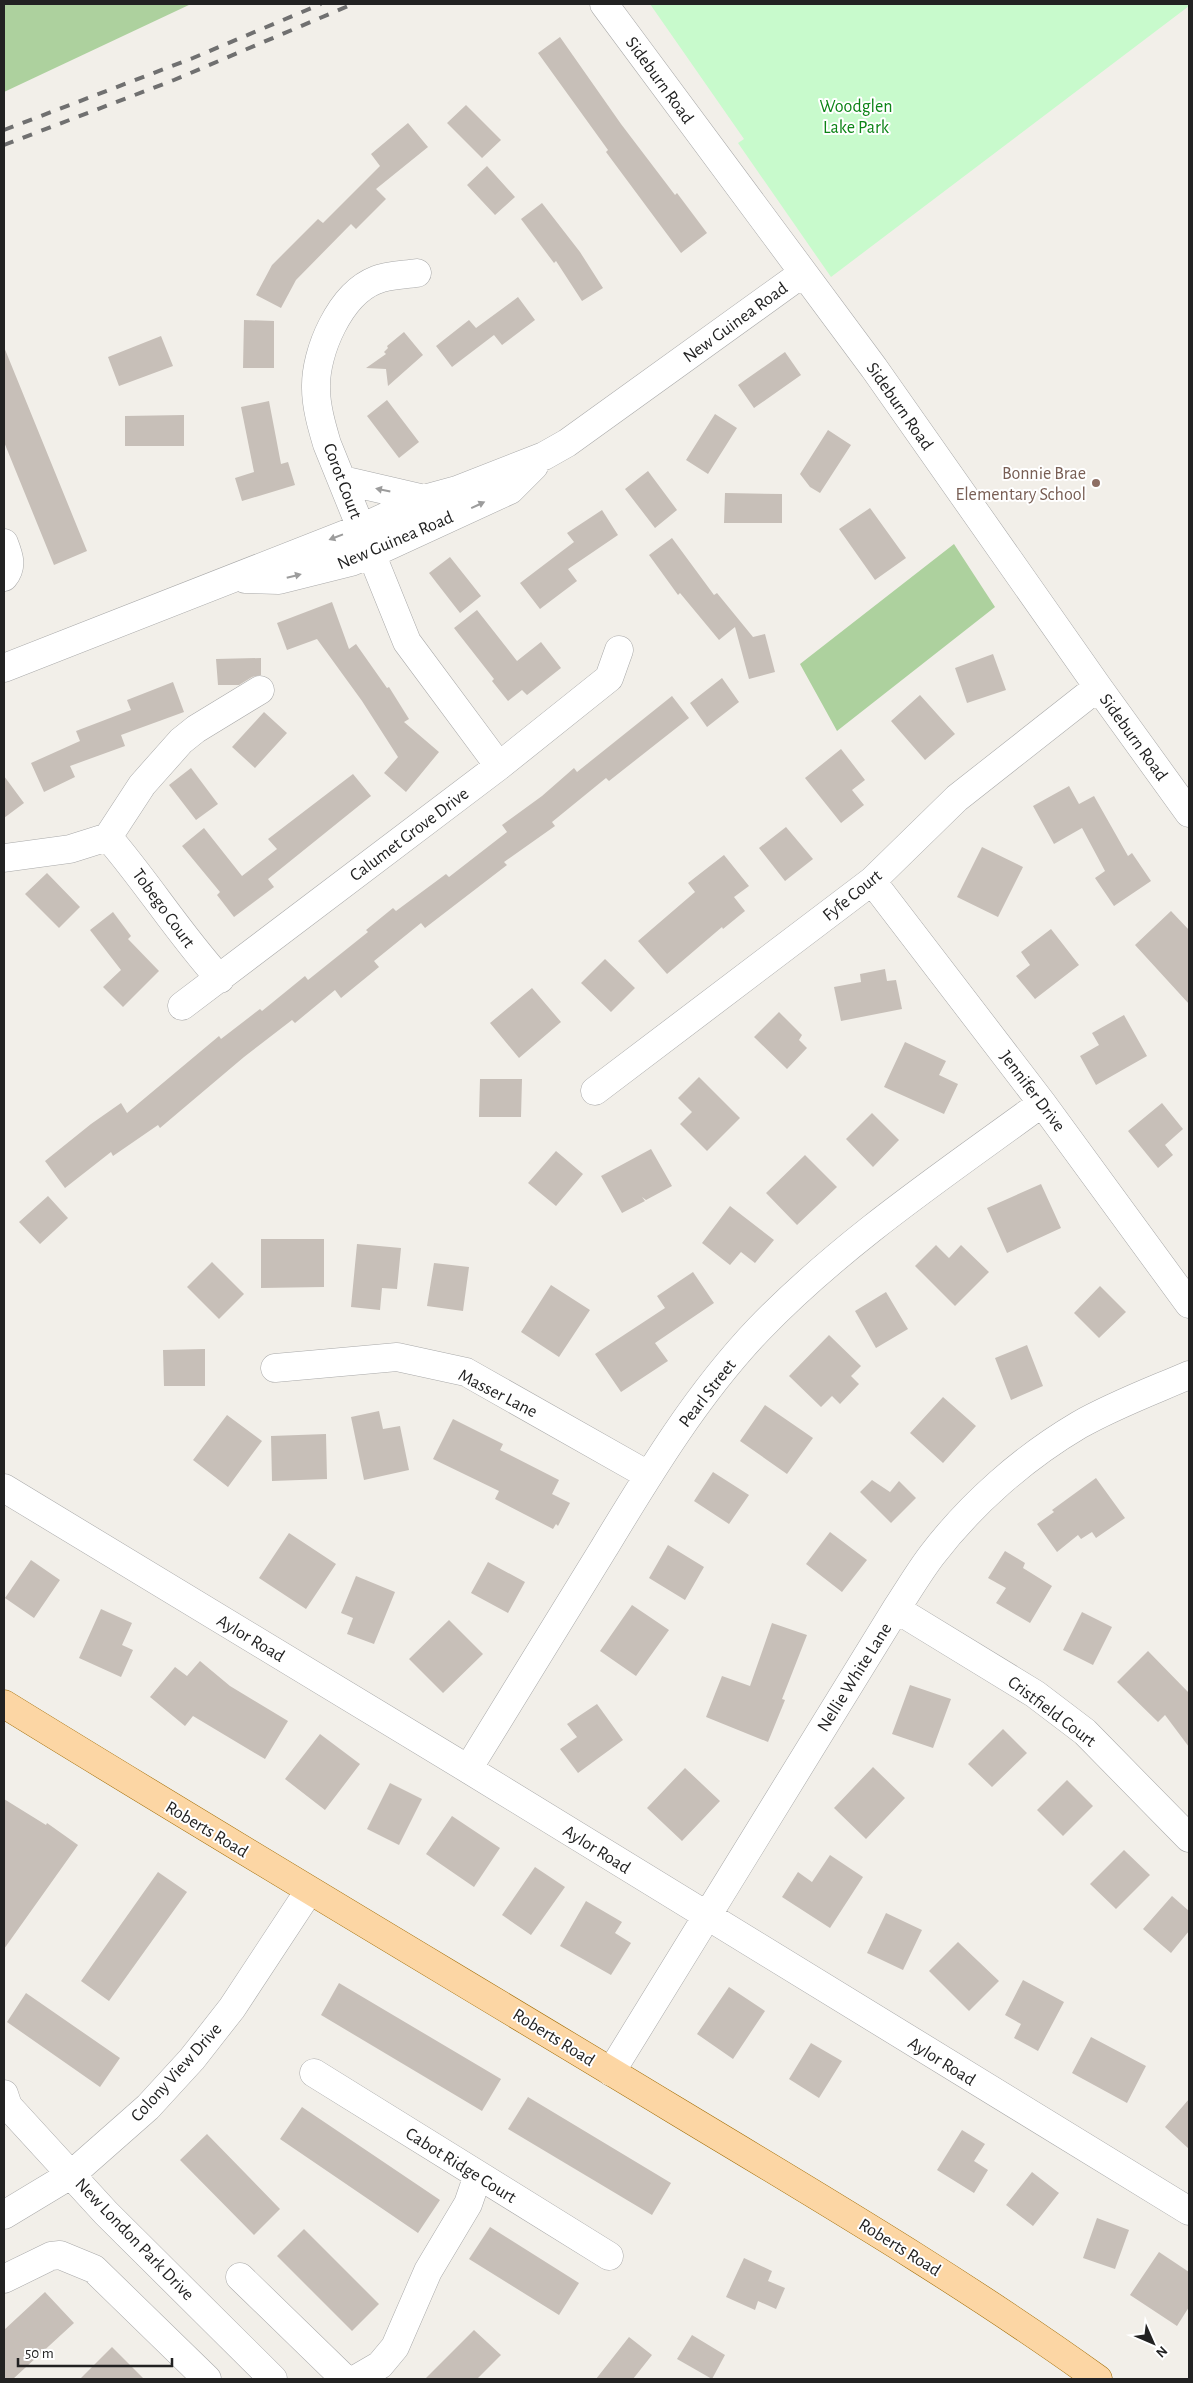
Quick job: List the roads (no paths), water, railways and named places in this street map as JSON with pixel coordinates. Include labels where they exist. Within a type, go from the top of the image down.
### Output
[{"type":"main road","name":"Roberts Road","points":[[4,1704],[309,1891],[916,2256],[1098,2379]]},
{"type":"street","name":"Sideburn Road","points":[[604,4],[874,368],[1189,813]]},
{"type":"street","name":"Corot Court","points":[[417,273],[376,280],[350,297],[333,325],[321,353],[316,388],[322,425],[406,642],[499,766]]},
{"type":"street","name":"New Guinea Road","points":[[4,668],[361,528],[424,499],[457,490],[544,456],[567,443],[803,273]]},
{"type":"street","name":"New Guinea Road","points":[[228,579],[279,580],[351,562],[510,490],[544,456]]},
{"type":"street","points":[[342,480],[424,499]]},
{"type":"street","points":[[4,544],[10,557],[9,571],[4,577]]},
{"type":"street","name":"Calumet Grove Drive","points":[[182,1006],[499,766],[609,678],[619,650]]},
{"type":"street","name":"Fyfe Court","points":[[595,1091],[872,881],[957,798],[1098,687]]},
{"type":"street","points":[[4,858],[70,848],[108,837],[142,785],[181,741],[196,729],[260,690]]},
{"type":"street","name":"Tobego Court","points":[[108,837],[131,864],[201,958],[220,979]]},
{"type":"street","name":"Jennifer Drive","points":[[872,881],[1042,1103],[1189,1304]]},
{"type":"street","name":"Pearl Street","points":[[468,1769],[648,1475],[725,1367],[792,1295],[867,1231],[1042,1103]]},
{"type":"street","name":"Masser Lane","points":[[275,1368],[397,1357],[466,1372],[648,1475]]},
{"type":"street","name":"Nellie White Lane","points":[[611,2072],[896,1609],[932,1555],[958,1524],[997,1486],[1036,1454],[1078,1426],[1123,1402],[1189,1375]]},
{"type":"street","name":"Aylor Road","points":[[4,1488],[468,1769],[1189,2212]]},
{"type":"street","name":"Cristfield Court","points":[[896,1609],[1035,1694],[1085,1732],[1189,1838]]},
{"type":"street","name":"Colony View Drive","points":[[4,2215],[72,2174],[148,2107],[192,2059],[232,2008],[309,1891]]},
{"type":"street","name":"Cabot Ridge Court","points":[[314,2073],[609,2256]]},
{"type":"street","name":"New London Park Drive","points":[[4,2094],[8,2106],[106,2213],[273,2379]]},
{"type":"street","points":[[356,2379],[380,2365],[395,2347],[428,2271],[468,2204],[478,2175]]},
{"type":"street","points":[[4,2279],[51,2256],[60,2255],[94,2269],[207,2379]]},
{"type":"street","points":[[240,2277],[345,2379]]},
{"type":"railway","points":[[4,130],[193,58],[321,4]]},
{"type":"railway","points":[[4,145],[174,80],[353,4]]},
{"type":"place","name":"Bonnie Brae Elementary School","points":[[1096,483]]},
{"type":"park label","name":"Woodglen Lake Park","points":[[856,116]]}]
